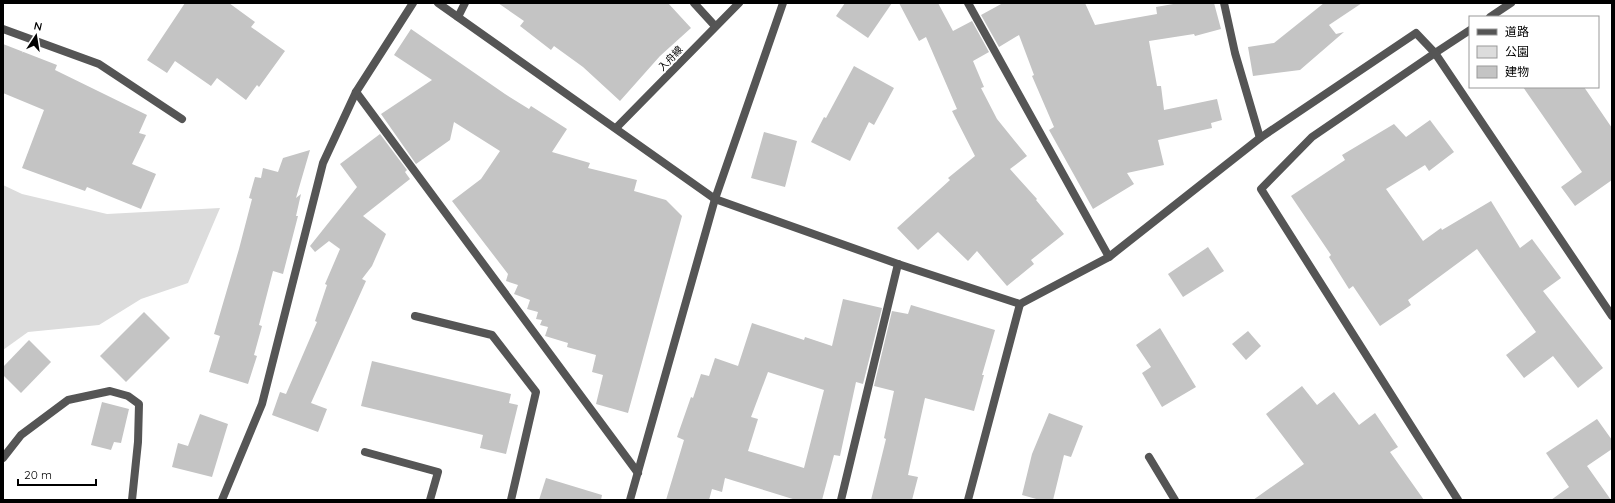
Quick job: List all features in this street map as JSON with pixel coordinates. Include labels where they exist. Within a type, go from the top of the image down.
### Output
[{"type":"street","points":[[222,500],[262,404],[323,163],[356,92],[413,3]]},
{"type":"street","points":[[438,3],[714,199],[898,264],[1020,304],[1109,257],[1260,138],[1416,33],[1436,53],[1612,316]]},
{"type":"street","points":[[458,17],[466,3]]},
{"type":"street","points":[[694,3],[715,26]]},
{"type":"street","name":"入舟線","points":[[616,128],[739,3]]},
{"type":"street","points":[[630,500],[714,199],[783,3]]},
{"type":"street","points":[[968,3],[1109,257]]},
{"type":"street","points":[[1224,3],[1235,53],[1260,138]]},
{"type":"street","points":[[1492,16],[1511,3]]},
{"type":"street","points":[[3,29],[99,64],[182,119]]},
{"type":"street","points":[[1458,500],[1261,189],[1312,137],[1469,31]]},
{"type":"street","points":[[356,92],[638,473]]},
{"type":"street","points":[[841,500],[898,264]]},
{"type":"street","points":[[968,500],[1020,304]]},
{"type":"street","points":[[415,316],[492,335],[536,392],[511,500]]},
{"type":"street","points":[[3,458],[21,434],[68,400],[110,391],[128,396],[139,404],[138,442],[132,500]]},
{"type":"street","points":[[366,452],[438,472],[430,500]]},
{"type":"street","points":[[1150,457],[1175,500]]},
{"type":"green space","points":[[3,185],[22,194],[107,214],[220,208],[188,283],[141,299],[99,325],[28,332],[3,350]]},
{"type":"building","points":[[185,3],[229,3],[255,22],[251,27],[285,51],[259,87],[257,85],[246,100],[217,78],[211,86],[175,61],[167,73],[147,60]]},
{"type":"building","points":[[498,3],[668,3],[691,28],[660,56],[620,101],[583,67],[554,46],[551,50],[520,26],[524,21]]},
{"type":"building","points":[[845,3],[892,3],[868,38],[836,16]]},
{"type":"building","points":[[899,3],[938,3],[953,31],[972,21],[989,52],[973,61],[984,87],[981,88],[997,119],[1027,156],[1010,169],[1037,199],[1036,200],[1064,234],[1031,260],[1034,264],[1007,286],[977,251],[968,261],[938,232],[918,250],[897,228],[950,180],[948,178],[975,156],[952,111],[957,109],[926,37],[919,41]]},
{"type":"building","points":[[1003,3],[1085,3],[1095,25],[1157,14],[1156,7],[1179,3],[1214,3],[1221,29],[1195,36],[1194,34],[1149,41],[1157,86],[1161,86],[1164,110],[1217,99],[1222,120],[1211,123],[1212,128],[1158,140],[1164,165],[1127,173],[1134,184],[1093,209],[1049,130],[1054,127],[1032,76],[1034,75],[1019,35],[999,47],[981,15]]},
{"type":"building","points":[[1324,3],[1362,3],[1329,25],[1336,34],[1344,32],[1300,70],[1253,76],[1248,47],[1274,43]]},
{"type":"building","points":[[411,29],[505,94],[529,109],[531,106],[567,129],[552,152],[590,163],[588,168],[637,180],[634,191],[666,200],[682,216],[628,413],[596,404],[603,375],[592,372],[596,355],[567,347],[568,343],[545,336],[548,327],[540,325],[542,320],[536,319],[538,312],[527,309],[530,300],[514,294],[518,285],[506,281],[508,274],[452,201],[481,179],[500,151],[454,122],[450,140],[416,164],[381,114],[432,80],[394,55]]},
{"type":"building","points":[[3,44],[57,65],[55,70],[147,115],[139,133],[146,135],[132,164],[156,174],[141,209],[87,187],[85,191],[22,168],[44,110],[3,93]]},
{"type":"building","points":[[854,66],[894,88],[874,125],[869,122],[850,161],[811,142],[824,117],[826,118]]},
{"type":"building","points":[[1524,88],[1585,88],[1612,128],[1612,180],[1575,206],[1561,187],[1582,172]]},
{"type":"building","points":[[1430,120],[1454,152],[1429,171],[1425,165],[1386,189],[1423,241],[1441,228],[1442,230],[1491,201],[1520,248],[1532,239],[1561,278],[1543,291],[1603,368],[1578,388],[1553,356],[1524,378],[1506,355],[1536,332],[1477,249],[1408,300],[1411,305],[1380,326],[1353,286],[1349,289],[1329,257],[1331,255],[1291,196],[1345,160],[1342,155],[1394,124],[1406,137]]},
{"type":"building","points":[[764,132],[797,141],[785,187],[751,178]]},
{"type":"building","points":[[380,134],[407,170],[405,172],[410,179],[363,216],[386,234],[372,266],[362,279],[366,281],[311,403],[327,409],[318,432],[272,415],[280,392],[286,394],[317,322],[315,321],[327,285],[325,284],[340,249],[329,241],[315,252],[310,246],[357,187],[340,164]]},
{"type":"building","points":[[310,150],[296,198],[301,194],[296,216],[298,216],[283,274],[273,271],[259,325],[262,326],[254,355],[257,356],[248,384],[209,372],[220,336],[214,334],[239,249],[252,199],[249,198],[255,177],[261,178],[263,168],[278,172],[283,158]]},
{"type":"building","points":[[1208,247],[1224,271],[1183,297],[1168,274]]},
{"type":"building","points":[[843,299],[882,308],[863,384],[856,382],[840,456],[834,455],[822,500],[796,500],[725,478],[722,492],[712,489],[709,500],[666,500],[684,440],[677,437],[701,374],[709,376],[715,358],[738,366],[752,323],[804,340],[805,337],[832,346]],"holes":[[[768,372],[824,390],[804,468],[748,451],[758,419],[751,417]]]},
{"type":"building","points":[[911,305],[995,330],[982,375],[984,375],[974,411],[925,398],[908,475],[918,477],[912,500],[871,500],[886,439],[884,438],[894,391],[874,386],[892,311],[908,314]]},
{"type":"building","points":[[144,312],[170,338],[126,382],[100,356]]},
{"type":"building","points":[[1160,328],[1196,387],[1162,407],[1142,373],[1151,367],[1136,345]]},
{"type":"building","points":[[1248,331],[1261,346],[1246,360],[1232,344]]},
{"type":"building","points":[[29,340],[51,362],[21,393],[3,375],[3,367]]},
{"type":"building","points":[[372,361],[511,394],[509,403],[518,405],[506,454],[480,448],[483,435],[361,406]]},
{"type":"building","points":[[1302,386],[1317,405],[1334,392],[1359,425],[1375,413],[1398,447],[1390,452],[1424,500],[1253,500],[1304,464],[1266,414]]},
{"type":"building","points":[[102,402],[129,409],[121,443],[114,442],[111,450],[91,445]]},
{"type":"building","points":[[1049,413],[1083,426],[1071,457],[1064,455],[1053,500],[1040,500],[1022,495],[1032,454]]},
{"type":"building","points":[[200,414],[228,424],[212,477],[172,467],[178,443],[188,446]]},
{"type":"building","points":[[1597,419],[1612,440],[1612,449],[1587,466],[1611,500],[1551,500],[1569,487],[1546,453]]},
{"type":"building","points":[[546,478],[602,495],[601,500],[539,500]]}]
